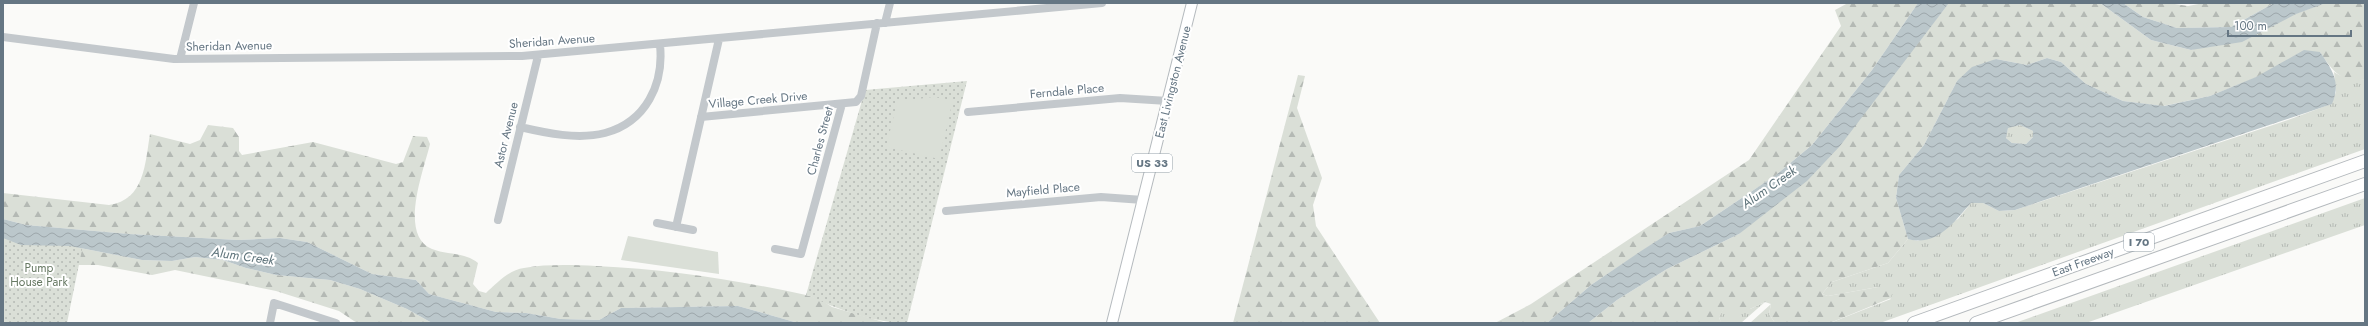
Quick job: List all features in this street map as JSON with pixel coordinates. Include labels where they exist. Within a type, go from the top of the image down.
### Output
[{"type":"highway","name":"East Freeway","points":[[1914,323],[2365,161]]},
{"type":"highway","name":"East Freeway","points":[[1976,323],[2365,184]]},
{"type":"main road","name":"East Livingston Avenue","points":[[1112,323],[1192,3]]},
{"type":"street","points":[[180,59],[194,3]]},
{"type":"street","name":"Charles Street","points":[[775,249],[801,254],[842,104],[856,102],[861,96],[881,23],[890,3]]},
{"type":"street","name":"Sheridan Avenue","points":[[3,37],[180,59],[538,56],[1102,3]]},
{"type":"street","name":"Village Creek Drive","points":[[676,227],[719,39]]},
{"type":"street","points":[[520,127],[567,135],[597,134],[617,129],[630,121],[649,102],[654,94],[662,58],[660,45]]},
{"type":"street","name":"Astor Avenue","points":[[498,220],[538,56]]},
{"type":"street","name":"Ferndale Place","points":[[968,112],[1120,98],[1168,101]]},
{"type":"street","name":"Village Creek Drive","points":[[701,117],[842,104]]},
{"type":"street","name":"Mayfield Place","points":[[946,211],[1101,197],[1143,200]]},
{"type":"street","points":[[657,223],[693,230]]},
{"type":"street","points":[[270,323],[274,303],[336,323]]},
{"type":"green space","points":[[1848,3],[1918,3],[1872,70],[1812,145],[1776,175],[1700,226],[1669,233],[1591,285],[1547,323],[1495,323],[1531,304],[1749,160],[1841,26],[1835,10]]},
{"type":"green space","points":[[1949,3],[2100,3],[2151,40],[2191,50],[2326,3],[2365,3],[2365,79],[2357,81],[2344,78],[2333,70],[2320,52],[2210,96],[2163,106],[2123,101],[2086,84],[2061,62],[2047,58],[2027,65],[1996,59],[1957,81],[1924,145],[1899,175],[1896,198],[1908,239],[1888,263],[1832,282],[1822,294],[1828,296],[1878,287],[1893,289],[1891,298],[1830,323],[1775,323],[1769,314],[1771,304],[1765,302],[1750,309],[1723,310],[1719,317],[1721,323],[1588,323],[1617,300],[1667,269],[1739,234],[1912,50]]},
{"type":"green space","points":[[2123,3],[2168,3],[2188,6],[2204,3],[2274,3],[2231,27],[2177,28],[2143,17]]},
{"type":"green space","points":[[2334,72],[2349,79],[2365,79],[2365,149],[1880,323],[1830,323],[1891,299],[1878,287],[1828,296],[1822,294],[1832,282],[1888,263],[1908,239],[1918,241],[1958,219],[1971,203],[1983,203],[1999,211],[2015,210],[2288,120],[2331,104],[2336,92]]},
{"type":"green space","points":[[1298,75],[1305,76],[1297,108],[1322,178],[1313,205],[1316,226],[1380,323],[1233,323]]},
{"type":"green space","points":[[967,81],[907,323],[888,322],[861,316],[831,306],[806,295],[865,90]]},
{"type":"green space","points":[[933,97],[953,100],[939,159],[886,147],[898,99],[911,100]]},
{"type":"green space","points":[[208,125],[233,128],[239,137],[239,151],[242,155],[313,142],[396,164],[403,162],[413,136],[427,137],[430,144],[416,201],[416,230],[422,242],[432,249],[462,255],[473,259],[478,263],[473,284],[479,291],[486,293],[508,274],[524,268],[560,265],[623,267],[702,276],[806,295],[820,299],[832,307],[887,323],[798,323],[738,306],[621,308],[599,320],[561,319],[526,313],[496,312],[429,294],[416,280],[372,274],[307,242],[280,238],[238,240],[129,234],[26,225],[3,219],[3,193],[109,205],[121,202],[130,196],[141,178],[147,157],[150,134],[190,144],[200,140]]},
{"type":"green space","points":[[2020,125],[2033,131],[2033,137],[2026,144],[2012,143],[2006,138],[2008,127]]},
{"type":"green space","points":[[2365,198],[2365,225],[2086,323],[2015,323]]},
{"type":"green space","name":"Pump House Park","points":[[3,231],[84,240],[67,323],[3,323]]},
{"type":"green space","points":[[628,236],[718,252],[719,274],[621,260]]},
{"type":"green space","points":[[70,246],[142,260],[172,261],[195,257],[223,260],[246,268],[276,275],[330,280],[360,289],[407,309],[432,323],[357,323],[339,311],[276,291],[175,270],[152,275],[98,265],[79,265],[50,271],[3,323]]},
{"type":"green space","points":[[1765,302],[1741,323],[1721,323],[1719,317],[1723,309],[1750,309]]},
{"type":"green space","points":[[1771,304],[1769,314],[1775,323],[1750,323]]},
{"type":"water","name":"Alum Creek","points":[[1918,3],[1949,3],[1840,146],[1807,181],[1739,234],[1667,269],[1617,300],[1588,323],[1547,323],[1591,285],[1641,251],[1669,233],[1700,226],[1776,175],[1812,145],[1872,70]]},
{"type":"water","points":[[2100,3],[2123,3],[2143,17],[2177,28],[2231,27],[2274,3],[2326,3],[2296,14],[2242,42],[2191,50],[2151,40]]},
{"type":"water","points":[[2304,50],[2320,52],[2332,71],[2336,83],[2335,96],[2332,104],[2015,210],[1999,211],[1983,203],[1971,203],[1951,225],[1936,236],[1918,241],[1908,239],[1896,198],[1899,175],[1924,145],[1957,81],[1972,67],[1996,59],[2027,65],[2047,58],[2061,62],[2086,84],[2123,101],[2164,106],[2210,96],[2256,77]],"holes":[[[2020,125],[2033,131],[2033,137],[2026,144],[2012,143],[2006,138],[2008,128]]]},
{"type":"water","name":"Alum Creek","points":[[3,219],[26,225],[129,234],[238,240],[280,238],[307,242],[372,274],[416,280],[429,294],[496,312],[526,313],[561,319],[599,320],[621,308],[738,306],[798,323],[432,323],[407,309],[360,289],[330,280],[276,275],[246,268],[223,260],[195,257],[172,261],[142,260],[70,246],[21,245],[3,238]]}]
